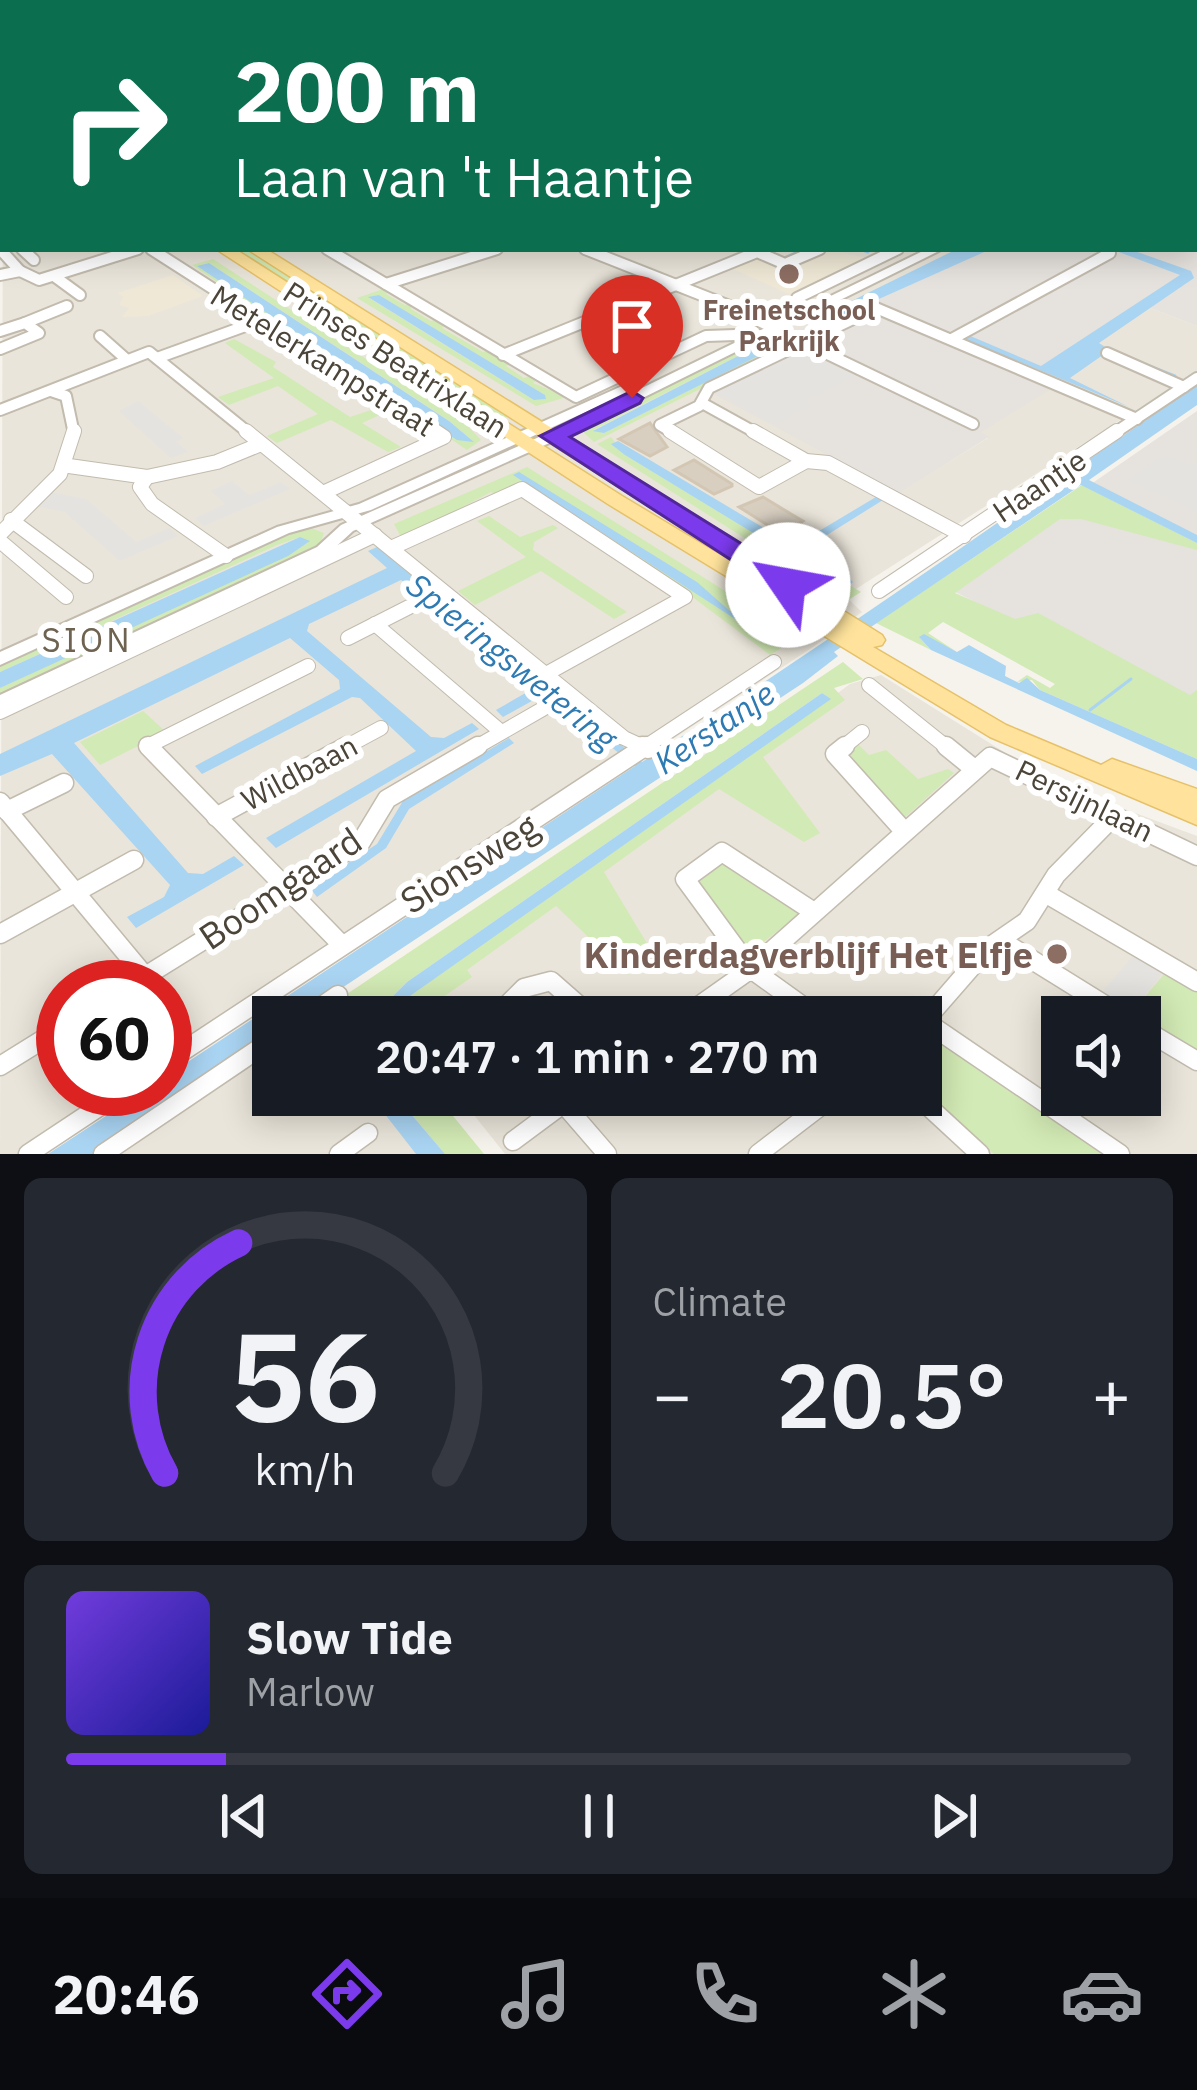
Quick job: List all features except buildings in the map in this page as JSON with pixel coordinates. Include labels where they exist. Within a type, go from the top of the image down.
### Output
[{"type":"main road","name":"Prinses Beatrixlaan","points":[[229,252],[536,437],[998,731],[1197,816]]},
{"type":"main road","name":"Prinses Beatrixlaan","points":[[259,252],[536,437]]},
{"type":"main road","name":"Prinses Beatrixlaan","points":[[851,634],[1057,745],[1197,799]]},
{"type":"street","points":[[3,252],[52,294]]},
{"type":"street","points":[[25,252],[34,260]]},
{"type":"street","points":[[39,280],[129,252]]},
{"type":"street","name":"Metelerkampstraat","points":[[156,252],[259,322],[272,322],[444,437],[325,492]]},
{"type":"street","points":[[335,252],[570,394],[706,336],[736,335]]},
{"type":"street","points":[[386,284],[487,252]]},
{"type":"street","points":[[592,252],[736,310],[973,424]]},
{"type":"street","points":[[503,355],[757,252],[785,264],[813,252]]},
{"type":"street","points":[[794,307],[797,298],[892,252]]},
{"type":"street","points":[[0,712],[362,524],[912,252]]},
{"type":"street","points":[[536,437],[794,307],[930,252]]},
{"type":"street","points":[[952,339],[1103,252]]},
{"type":"street","points":[[865,265],[890,267]]},
{"type":"street","points":[[0,275],[20,271]]},
{"type":"street","points":[[54,276],[80,295]]},
{"type":"street","points":[[0,331],[67,306]]},
{"type":"street","points":[[806,461],[759,487],[660,425],[802,342],[876,308],[1137,419]]},
{"type":"street","points":[[0,394],[7,407],[66,390],[105,367],[259,322]]},
{"type":"street","points":[[0,350],[39,334],[26,323]]},
{"type":"street","points":[[100,336],[128,360]]},
{"type":"street","points":[[1107,353],[1191,382]]},
{"type":"street","points":[[153,355],[624,738],[638,756]]},
{"type":"street","name":"Haantje","points":[[879,591],[1191,382]]},
{"type":"street","points":[[66,390],[78,434],[69,466],[11,520],[0,537],[66,597]]},
{"type":"street","points":[[702,399],[806,461],[828,463],[964,536]]},
{"type":"street","points":[[69,466],[144,482],[261,444]]},
{"type":"street","points":[[144,482],[152,505],[226,556]]},
{"type":"street","points":[[391,548],[522,489],[685,597],[546,674]]},
{"type":"street","points":[[11,520],[86,576]]},
{"type":"street","points":[[0,659],[283,530],[362,524]]},
{"type":"street","points":[[0,702],[323,550],[327,530]]},
{"type":"street","points":[[348,638],[409,607]]},
{"type":"street","points":[[375,624],[500,730]]},
{"type":"street","name":"Sionsweg","points":[[192,1045],[340,944],[638,756],[774,662]]},
{"type":"street","points":[[308,666],[148,746],[340,944]]},
{"type":"street","points":[[713,996],[752,969],[973,768],[868,685]]},
{"type":"street","name":"Boomgaard","points":[[172,960],[361,842],[387,799],[546,707]]},
{"type":"street","name":"Wildbaan","points":[[216,817],[381,728]]},
{"type":"street","points":[[862,732],[835,754],[904,831]]},
{"type":"street","name":"Persijnlaan","points":[[973,768],[998,757],[1112,819],[1137,823],[1197,856]]},
{"type":"street","points":[[64,783],[5,813],[133,960]]},
{"type":"street","points":[[942,1001],[988,948],[1005,943],[1050,896],[1052,881],[1112,819]]},
{"type":"street","points":[[789,996],[752,969],[685,879],[722,852],[814,912]]},
{"type":"street","points":[[0,934],[134,860]]},
{"type":"street","points":[[1050,896],[1197,982]]},
{"type":"street","points":[[1005,943],[1090,996]]},
{"type":"street","points":[[523,996],[540,980],[551,980],[569,996]]},
{"type":"street","points":[[942,1033],[1120,1154]]},
{"type":"street","points":[[1161,1040],[1197,1061]]},
{"type":"street","points":[[0,1066],[36,1044]]},
{"type":"street","points":[[103,1154],[252,1053]]},
{"type":"street","points":[[28,1154],[85,1116]]},
{"type":"street","points":[[513,1142],[544,1116]]},
{"type":"street","points":[[578,1116],[607,1154]]},
{"type":"street","points":[[763,1153],[809,1116]]},
{"type":"street","points":[[939,1116],[980,1154]]},
{"type":"street","points":[[339,1154],[368,1133]]},
{"type":"shaded area","points":[[3,252],[964,252],[898,493],[988,438],[979,432],[1040,368],[1143,305],[1197,326],[1197,371],[845,596],[862,612],[813,647],[282,996],[252,996],[252,1016],[192,1055],[192,960],[36,960],[36,1116],[100,1116],[43,1154],[0,1154]]},
{"type":"shaded area","name":"Freinetschool Parkrijk","points":[[821,252],[866,258],[789,294],[731,268],[758,256],[786,268]]},
{"type":"shaded area","points":[[959,252],[1197,252],[1197,326],[1143,305],[1093,339],[1066,380],[981,432],[989,437],[899,493],[693,383]]},
{"type":"shaded area","points":[[173,275],[203,296],[148,316],[122,317],[129,308],[119,305],[123,297],[118,293]]},
{"type":"shaded area","points":[[807,349],[858,374],[805,401],[811,406],[774,424],[716,392]]},
{"type":"shaded area","points":[[138,401],[183,438],[176,442],[188,452],[171,458],[119,411]]},
{"type":"shaded area","points":[[1197,411],[1197,712],[939,584],[1094,482]]},
{"type":"shaded area","points":[[1163,455],[1197,465],[1197,512],[1128,480]]},
{"type":"shaded area","points":[[232,481],[249,495],[281,482],[290,489],[204,526],[195,518],[225,504],[211,491]]},
{"type":"shaded area","points":[[50,492],[86,499],[136,542],[169,528],[178,536],[120,561],[65,512],[36,506]]},
{"type":"shaded area","points":[[881,675],[1012,757],[1111,804],[1197,836],[1197,1154],[505,1154],[475,1116],[942,1116],[942,996],[398,996],[690,802],[850,684]]},
{"type":"shaded area","points":[[1134,955],[1164,972],[1144,996],[1111,996],[1103,991]]},
{"type":"shaded area","points":[[252,1062],[252,1116],[396,1116],[428,1154],[120,1154],[174,1116],[192,1116],[192,1104]]},
{"type":"green space","points":[[236,252],[253,252],[511,415],[503,419]]},
{"type":"green space","points":[[213,259],[467,425],[481,440],[467,450],[275,319],[256,314],[261,312],[192,265]],"holes":[[[209,263],[473,441],[456,438],[199,266]]]},
{"type":"green space","points":[[386,288],[390,291],[386,294],[405,305],[412,303],[411,309],[431,321],[446,324],[442,328],[512,363],[506,366],[524,378],[531,375],[538,379],[533,383],[567,397],[536,406],[357,298]],"holes":[[[379,295],[546,399],[534,400],[369,298]]]},
{"type":"green space","points":[[763,336],[778,338],[784,347],[594,442],[579,428]],"holes":[[[765,342],[775,347],[604,433],[593,430]]]},
{"type":"green space","points":[[234,339],[276,362],[273,367],[350,417],[389,404],[395,408],[362,423],[401,447],[388,452],[331,420],[277,443],[267,436],[318,414],[278,386],[229,405],[218,397],[274,378],[225,343]]},
{"type":"green space","points":[[611,437],[625,455],[828,578],[834,576],[861,592],[845,602],[597,444]]},
{"type":"green space","points":[[527,467],[799,637],[770,655],[691,596],[522,484],[497,495],[491,492],[402,539],[394,524]],"holes":[[[520,473],[697,582],[708,597],[749,627],[515,476]]]},
{"type":"green space","points":[[1082,485],[1197,543],[1197,550],[1081,519],[1060,519],[955,593],[1015,619],[1038,613],[1190,695],[1197,690],[1197,759],[1040,690],[1032,680],[1017,682],[1027,675],[1050,688],[1055,684],[943,622],[928,633],[957,652],[924,635],[920,638],[931,650],[876,623]]},
{"type":"green space","points":[[489,516],[520,537],[553,525],[558,528],[534,542],[533,550],[627,612],[614,619],[541,571],[475,605],[458,591],[526,557],[477,521]]},
{"type":"green space","points":[[311,528],[324,533],[318,550],[0,699],[0,688],[308,543],[300,537],[277,545],[0,672],[0,661],[288,532]]},
{"type":"green space","points":[[843,662],[863,679],[834,688],[845,700],[763,757],[820,833],[804,842],[719,789],[604,872],[654,955],[628,975],[556,906],[467,970],[472,977],[444,996],[410,996],[830,699],[822,693],[393,996],[344,996]]},
{"type":"green space","points":[[143,711],[166,732],[100,765],[80,742]]},
{"type":"green space","points":[[857,743],[869,755],[886,750],[918,779],[948,769],[954,773],[902,820],[842,756]]},
{"type":"green space","points":[[721,858],[803,911],[747,955],[694,883]]},
{"type":"green space","points":[[1166,972],[1197,985],[1197,1060],[1161,1033],[1161,996],[1146,996]]},
{"type":"green space","points":[[942,1045],[1102,1154],[994,1154],[942,1106]]},
{"type":"green space","points":[[413,1116],[453,1116],[484,1154],[445,1154]]},
{"type":"water","points":[[951,252],[984,252],[825,323],[813,320]]},
{"type":"water","points":[[1119,252],[1137,252],[1191,271],[1194,278],[1099,343],[1110,350],[1070,378],[1129,407],[962,338],[968,335],[1041,366],[1180,275]]},
{"type":"water","points":[[209,263],[474,442],[457,440],[197,266]]},
{"type":"water","points":[[379,295],[546,399],[534,400],[368,297]]},
{"type":"water","points":[[765,342],[776,347],[604,433],[593,431]]},
{"type":"water","points":[[1197,385],[1197,405],[1089,480],[1197,535],[1197,543],[1081,485],[834,652],[838,656],[803,683],[330,996],[287,996],[635,766],[550,698],[539,697],[503,717],[496,710],[529,691],[530,683],[401,580],[309,624],[307,631],[431,737],[444,738],[472,723],[479,729],[276,848],[266,838],[416,751],[360,698],[352,697],[202,774],[195,766],[340,689],[339,680],[290,638],[74,743],[188,873],[203,874],[234,856],[244,865],[136,928],[127,917],[164,897],[170,885],[52,754],[0,776],[0,754],[387,568],[368,551],[377,547],[642,762]]},
{"type":"water","points":[[618,441],[794,546],[876,497],[883,500],[803,550],[839,573],[829,579],[625,455],[611,444]]},
{"type":"water","points":[[519,472],[697,582],[749,628],[513,475]]},
{"type":"water","points":[[300,537],[310,541],[288,556],[0,688],[0,672]]},
{"type":"water","points":[[924,634],[957,652],[969,645],[1006,666],[1005,676],[1019,683],[1027,678],[1040,690],[1197,759],[1197,771],[931,650],[919,637]]},
{"type":"water","points":[[822,693],[831,699],[410,996],[393,996]]},
{"type":"water","points":[[509,738],[514,743],[409,809],[386,848],[317,897],[310,888],[377,844],[403,801]]},
{"type":"water","points":[[252,1019],[252,1048],[192,1088],[192,1059]]},
{"type":"water","points":[[106,1116],[151,1116],[94,1154],[48,1154]]},
{"type":"water","points":[[386,1116],[413,1116],[445,1154],[416,1154]]},
{"type":"waterway","points":[[771,252],[784,258],[798,252]]},
{"type":"waterway","points":[[1149,366],[1175,376]]},
{"type":"waterway","points":[[836,574],[851,582]]},
{"type":"waterway","points":[[1090,710],[1131,679]]},
{"type":"place","name":"Freinetschool Parkrijk","points":[[789,274]]},
{"type":"place","name":"Kinderdagverblijf Het Elfje","points":[[1057,954]]},
{"type":"district","name":"SION","points":[[87,639]]},
{"type":"route","points":[[632,398],[552,436],[788,585]]},
{"type":"water label","name":"Spieringswetering","points":[[512,661]]},
{"type":"water label","name":"Kerstanje","points":[[714,727]]}]
